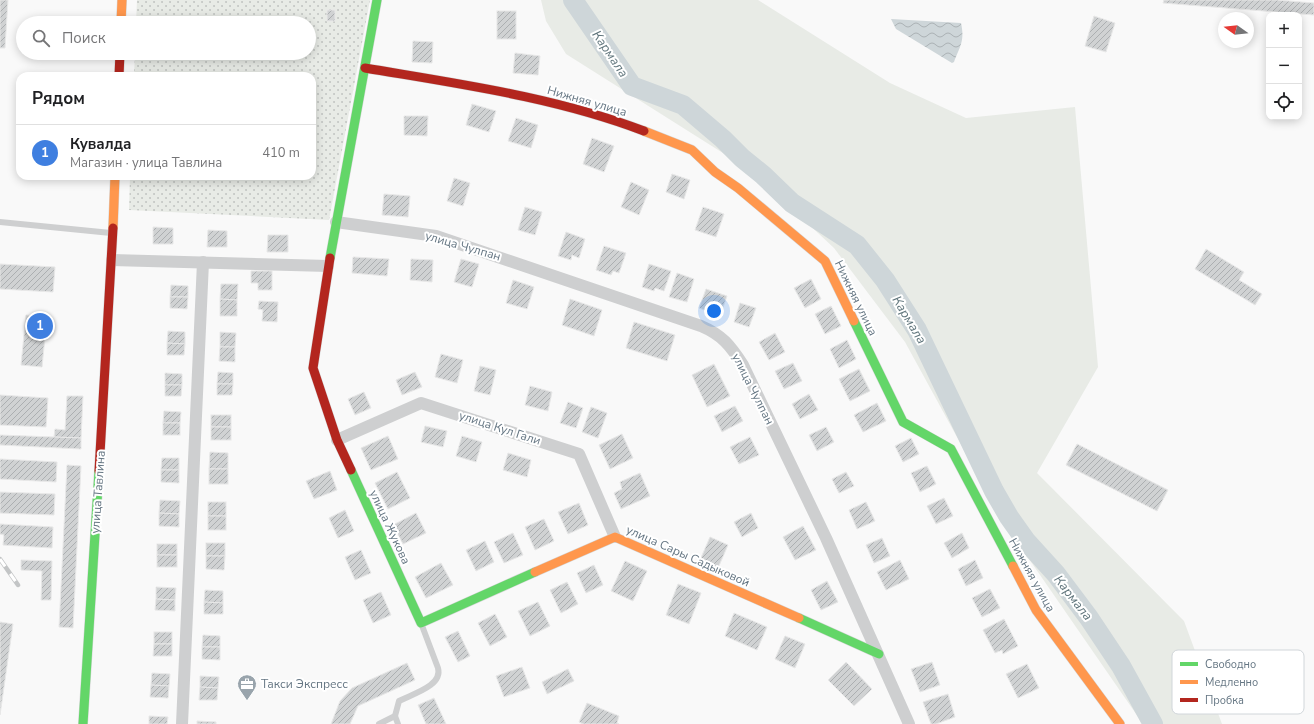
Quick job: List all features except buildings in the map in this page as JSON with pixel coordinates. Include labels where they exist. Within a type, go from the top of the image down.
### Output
[{"type":"street","points":[[121,16],[122,0]]},
{"type":"street","name":"улица Жукова","points":[[377,0],[366,68],[328,266],[313,368],[337,440],[421,623]]},
{"type":"street","points":[[119,72],[120,60]]},
{"type":"street","name":"Нижняя улица","points":[[366,68],[519,94],[563,105],[620,122],[692,150],[715,172],[738,188],[825,261],[904,422],[951,449],[1036,610],[1120,724]]},
{"type":"street","name":"улица Тавлина","points":[[83,724],[112,260],[115,180]]},
{"type":"street","name":"улица Чулпан","points":[[336,222],[436,236],[701,326],[721,336],[743,365],[826,538],[910,724]]},
{"type":"street","points":[[112,260],[328,266]]},
{"type":"street","points":[[182,724],[203,262]]},
{"type":"street","name":"улица Кул Гали","points":[[337,440],[421,403],[580,454],[615,537]]},
{"type":"street","name":"улица Сары Садыковой","points":[[421,623],[615,537],[879,654]]},
{"type":"lane","points":[[0,222],[113,233]]},
{"type":"lane","points":[[379,724],[394,716],[399,701],[435,682],[439,675],[438,668],[421,623]]},
{"type":"lane","points":[[394,716],[398,724]]},
{"type":"shaded area","points":[[137,0],[370,0],[329,220],[129,210],[130,180],[316,180],[316,72],[134,72],[135,60],[316,60],[316,16],[136,16]]},
{"type":"shaded area","points":[[541,0],[758,0],[890,83],[966,118],[1075,107],[1098,367],[1037,473],[1184,621],[1195,650],[1172,650],[1172,714],[1218,714],[1222,724],[1143,724],[1004,523],[905,342],[834,248],[753,172],[566,54],[546,21]]},
{"type":"water","points":[[891,19],[961,23],[962,39],[954,62],[952,63],[896,29]]},
{"type":"waterway","name":"Кармала","points":[[573,0],[632,86],[683,105],[723,139],[792,203],[857,245],[885,280],[917,330],[994,491],[1009,517],[1026,541],[1056,574],[1089,618],[1121,666],[1153,724]]},
{"type":"railway","points":[[0,559],[18,585]]},
{"type":"traffic: fast","points":[[330,258],[377,0]]},
{"type":"traffic: fast","points":[[854,321],[903,422],[951,449],[1013,566]]},
{"type":"traffic: fast","points":[[351,470],[421,623],[535,572]]},
{"type":"traffic: fast","points":[[83,724],[99,471]]},
{"type":"traffic: fast","points":[[799,618],[879,654]]},
{"type":"traffic: slow","points":[[121,16],[122,0]]},
{"type":"traffic: slow","points":[[644,131],[692,150],[715,172],[738,188],[825,261],[854,321]]},
{"type":"traffic: slow","points":[[113,228],[115,180]]},
{"type":"traffic: slow","points":[[535,572],[615,537],[799,618]]},
{"type":"traffic: slow","points":[[1013,566],[1036,610],[1120,724]]},
{"type":"traffic: jam","points":[[119,72],[120,60]]},
{"type":"traffic: jam","points":[[365,68],[471,86],[541,100],[610,119],[644,131]]},
{"type":"traffic: jam","points":[[99,471],[113,228]]},
{"type":"traffic: jam","points":[[330,258],[313,368],[337,440],[351,470]]},
{"type":"place","name":"Кувалда","points":[[40,326]]},
{"type":"place","name":"Такси Экспресс","points":[[247,701]]}]
